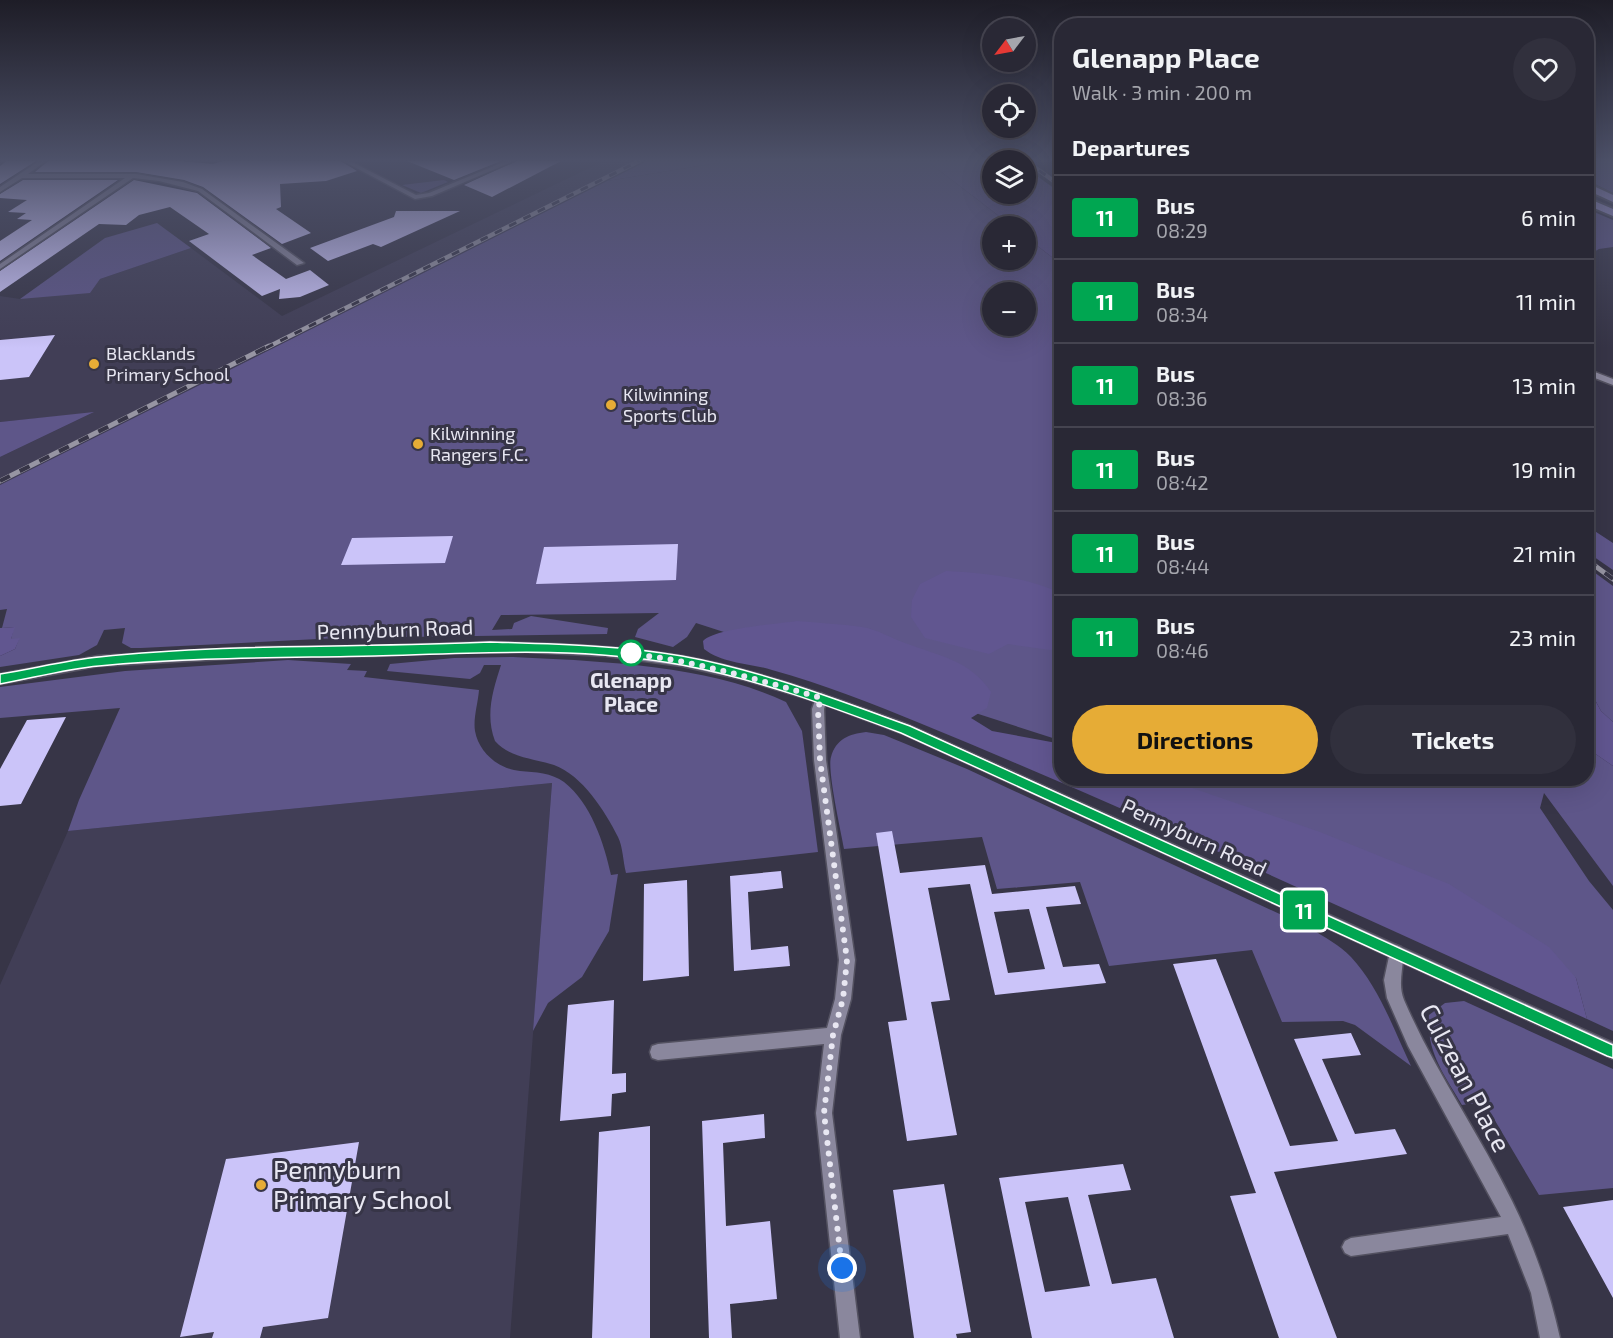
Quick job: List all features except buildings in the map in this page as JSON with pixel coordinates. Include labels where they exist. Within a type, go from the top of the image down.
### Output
[{"type":"street","points":[[0,267],[63,223]]},
{"type":"street","points":[[246,223],[300,263]]},
{"type":"street","points":[[1594,375],[1613,382]]},
{"type":"street","name":"Pennyburn Road","points":[[0,679],[98,661],[260,652],[374,651],[490,646],[606,651],[682,661],[745,675],[821,698],[905,729],[991,766],[1613,1051]]},
{"type":"street","points":[[821,698],[818,709],[820,760],[847,960],[843,999],[833,1035],[824,1113],[850,1338]]},
{"type":"street","name":"Culzean Place","points":[[1396,952],[1392,980],[1402,1015],[1512,1224],[1546,1310],[1550,1338]]},
{"type":"street","points":[[658,1052],[833,1035]]},
{"type":"street","points":[[1351,1247],[1512,1224]]},
{"type":"shaded area","points":[[158,223],[191,248],[100,279],[90,293],[20,299],[105,238]]},
{"type":"shaded area","name":"Blacklands Primary School","points":[[474,223],[522,223],[0,485],[0,457],[92,413],[0,422],[0,296],[20,299],[100,279],[191,248],[282,316]]},
{"type":"shaded area","name":"Kilwinning Sports Club","points":[[522,223],[982,223],[982,270],[1036,270],[1036,245],[1054,259],[1054,738],[696,623],[687,637],[673,647],[635,637],[638,629],[659,613],[501,615],[492,630],[512,629],[514,623],[531,616],[608,628],[607,634],[338,638],[141,648],[131,648],[122,643],[125,628],[104,630],[97,645],[79,655],[0,667],[0,656],[15,649],[19,639],[11,639],[14,627],[2,628],[7,609],[0,610],[0,485]]},
{"type":"shaded area","points":[[1036,223],[1054,223],[1054,259],[1036,245]]},
{"type":"shaded area","points":[[1594,223],[1613,223],[1613,247],[1594,252]]},
{"type":"shaded area","points":[[94,412],[0,457],[0,422]]},
{"type":"shaded area","points":[[1594,531],[1613,543],[1613,570],[1594,557]]},
{"type":"shaded area","points":[[946,571],[1020,580],[1054,590],[1054,649],[1008,644],[989,654],[925,638],[911,617],[912,600],[920,584]]},
{"type":"shaded area","points":[[1594,572],[1613,586],[1613,722],[1601,711],[1594,698]]},
{"type":"shaded area","points":[[797,621],[867,628],[953,660],[983,681],[991,692],[987,708],[971,718],[992,731],[1054,743],[1054,780],[848,695],[772,670],[720,658],[704,649],[703,641],[710,637],[747,627]]},
{"type":"shaded area","points":[[15,627],[11,639],[20,638],[15,649],[0,656],[0,628]]},
{"type":"shaded area","points":[[513,657],[652,667],[723,680],[786,702],[802,731],[818,852],[626,873],[618,837],[599,805],[583,785],[554,765],[515,754],[495,741],[490,712],[501,665],[484,665],[480,673],[470,679],[387,671],[390,664],[454,658]]},
{"type":"shaded area","points":[[288,660],[351,664],[347,670],[367,671],[364,677],[479,690],[475,731],[485,753],[512,770],[543,774],[559,779],[582,801],[595,824],[611,875],[618,874],[609,931],[582,977],[548,1003],[533,1031],[552,783],[68,831],[79,800],[120,708],[0,718],[0,687],[125,671]]},
{"type":"shaded area","points":[[1594,698],[1601,711],[1613,722],[1613,766],[1594,753]]},
{"type":"shaded area","points":[[866,732],[884,735],[967,769],[1310,928],[1332,941],[1351,957],[1370,982],[1411,1066],[1355,1025],[1343,1021],[1282,1022],[1252,950],[1109,966],[1080,882],[997,889],[982,837],[844,849],[833,787],[831,757],[836,746],[844,738]]},
{"type":"shaded area","points":[[1594,753],[1613,766],[1613,886],[1544,793],[1540,808],[1589,881],[1613,910],[1613,1031],[1587,1019],[1576,978],[1168,786],[1594,786]]},
{"type":"shaded area","name":"Pennyburn Primary School","points":[[552,783],[510,1338],[0,1338],[0,985],[68,831]]},
{"type":"shaded area","points":[[1068,786],[1186,786],[1320,832],[1449,884],[1549,947],[1576,978],[1587,1019],[1256,869]]},
{"type":"shaded area","points":[[1464,1001],[1613,1069],[1613,1188],[1539,1195],[1484,1102],[1462,1105],[1433,1052],[1429,1015],[1445,1003]]},
{"type":"railway","points":[[266,348],[514,223]]},
{"type":"railway","points":[[0,481],[269,346]]},
{"type":"railway","points":[[1594,565],[1613,579]]},
{"type":"bus line","name":"11","points":[[0,679],[98,661],[260,652],[374,651],[490,646],[606,651],[682,661],[745,675],[821,698],[905,729],[991,766],[1613,1051]]},
{"type":"place","name":"Blacklands Primary School","points":[[94,364]]},
{"type":"place","name":"Kilwinning Sports Club","points":[[611,405]]},
{"type":"place","name":"Kilwinning Rangers F.C.","points":[[418,444]]},
{"type":"place","name":"Glenapp Place","points":[[631,653]]},
{"type":"place","name":"Pennyburn Primary School","points":[[261,1185]]},
{"type":"route","points":[[631,653],[624,653],[682,661],[745,675],[821,698],[818,709],[820,760],[847,960],[843,999],[833,1035],[824,1113],[842,1268]]}]
